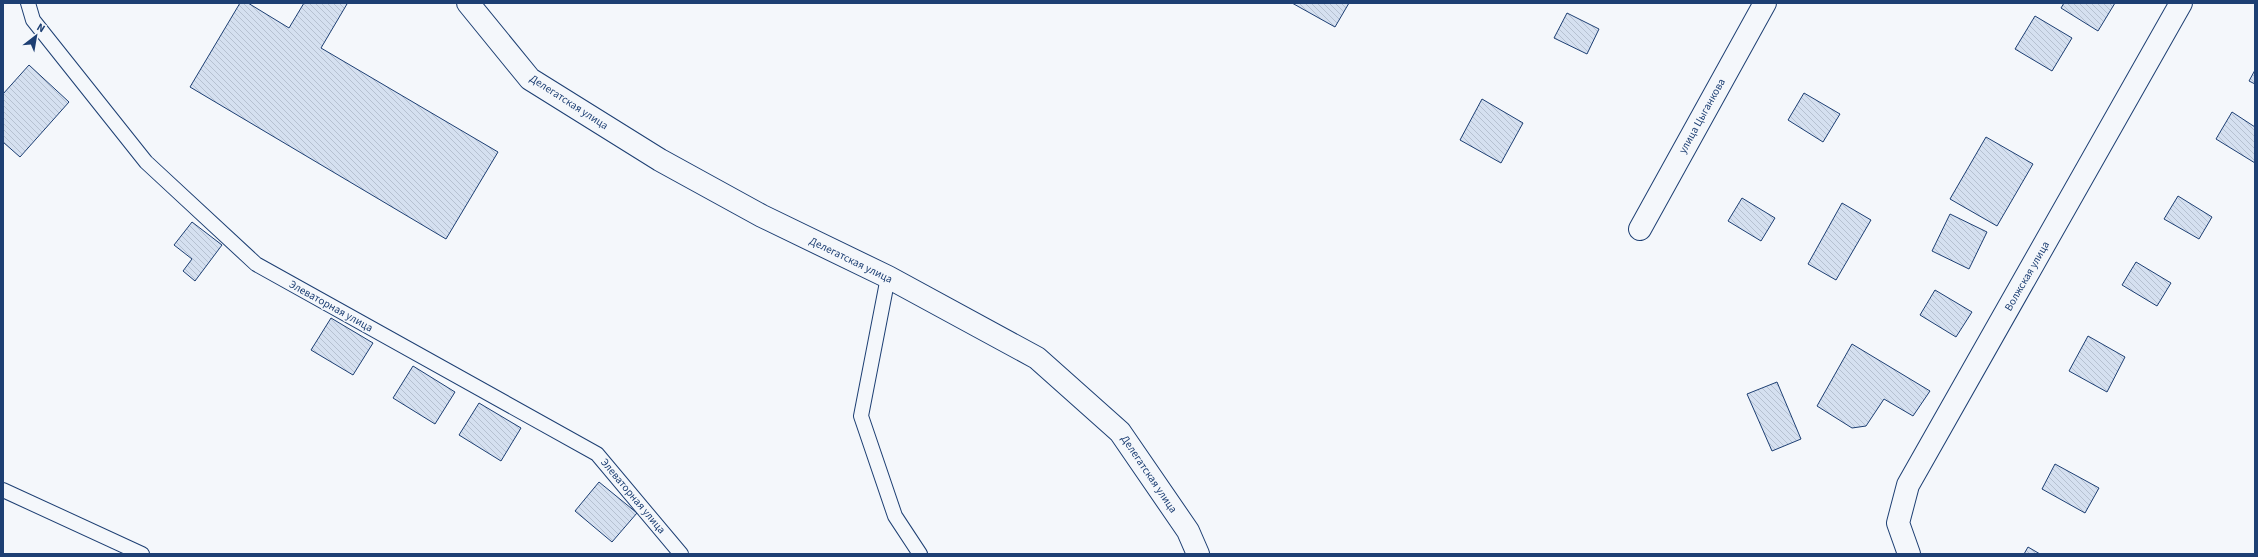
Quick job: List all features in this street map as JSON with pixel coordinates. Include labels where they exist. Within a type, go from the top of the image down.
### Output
[{"type":"street","name":"Делегатская улица","points":[[468,3],[530,79],[681,172],[762,216],[888,277],[1037,358],[1120,432],[1188,531],[1198,554]]},
{"type":"street","name":"улица Цыганкова","points":[[1640,230],[1765,3]]},
{"type":"street","name":"Волжская улица","points":[[1909,554],[1898,523],[1908,485],[2181,3]]},
{"type":"lane","name":"Элеваторная улица","points":[[28,3],[33,20],[146,162],[256,264],[597,454],[681,554]]},
{"type":"lane","points":[[888,277],[861,416],[895,516],[920,554]]},
{"type":"lane","points":[[3,490],[142,554]]},
{"type":"building","points":[[240,3],[248,3],[289,28],[304,3],[347,4],[321,48],[498,152],[446,239],[190,87]]},
{"type":"building","points":[[1292,3],[1349,3],[1335,27]]},
{"type":"building","points":[[2064,3],[2115,3],[2098,31],[2061,8]]},
{"type":"building","points":[[1567,13],[1599,29],[1587,54],[1554,38]]},
{"type":"building","points":[[2035,16],[2072,38],[2052,71],[2015,49]]},
{"type":"building","points":[[29,65],[69,102],[20,157],[3,142],[3,94]]},
{"type":"building","points":[[2255,70],[2255,84],[2249,81]]},
{"type":"building","points":[[1804,93],[1840,114],[1823,142],[1788,120]]},
{"type":"building","points":[[1482,99],[1523,123],[1501,163],[1460,140]]},
{"type":"building","points":[[2232,112],[2255,127],[2255,163],[2216,139]]},
{"type":"building","points":[[1986,137],[2033,164],[1997,226],[1950,199]]},
{"type":"building","points":[[2178,196],[2212,217],[2199,239],[2164,219]]},
{"type":"building","points":[[1742,198],[1775,218],[1761,241],[1728,221]]},
{"type":"building","points":[[1842,203],[1871,220],[1836,280],[1808,264]]},
{"type":"building","points":[[1950,214],[1987,232],[1969,269],[1932,251]]},
{"type":"building","points":[[192,222],[222,245],[195,281],[183,271],[192,259],[174,245]]},
{"type":"building","points":[[2136,262],[2171,283],[2157,306],[2122,285]]},
{"type":"building","points":[[1935,290],[1972,312],[1956,337],[1920,315]]},
{"type":"building","points":[[331,318],[373,343],[353,375],[311,350]]},
{"type":"building","points":[[2088,336],[2125,357],[2107,392],[2069,371]]},
{"type":"building","points":[[1852,344],[1930,391],[1913,416],[1884,399],[1866,426],[1852,428],[1817,406]]},
{"type":"building","points":[[413,366],[455,392],[435,424],[393,398]]},
{"type":"building","points":[[1777,382],[1801,439],[1772,451],[1747,394]]},
{"type":"building","points":[[479,403],[521,428],[501,461],[459,435]]},
{"type":"building","points":[[2055,464],[2099,488],[2085,513],[2042,489]]},
{"type":"building","points":[[599,482],[637,513],[612,542],[575,511]]},
{"type":"building","points":[[2028,547],[2040,554],[2024,554]]}]
